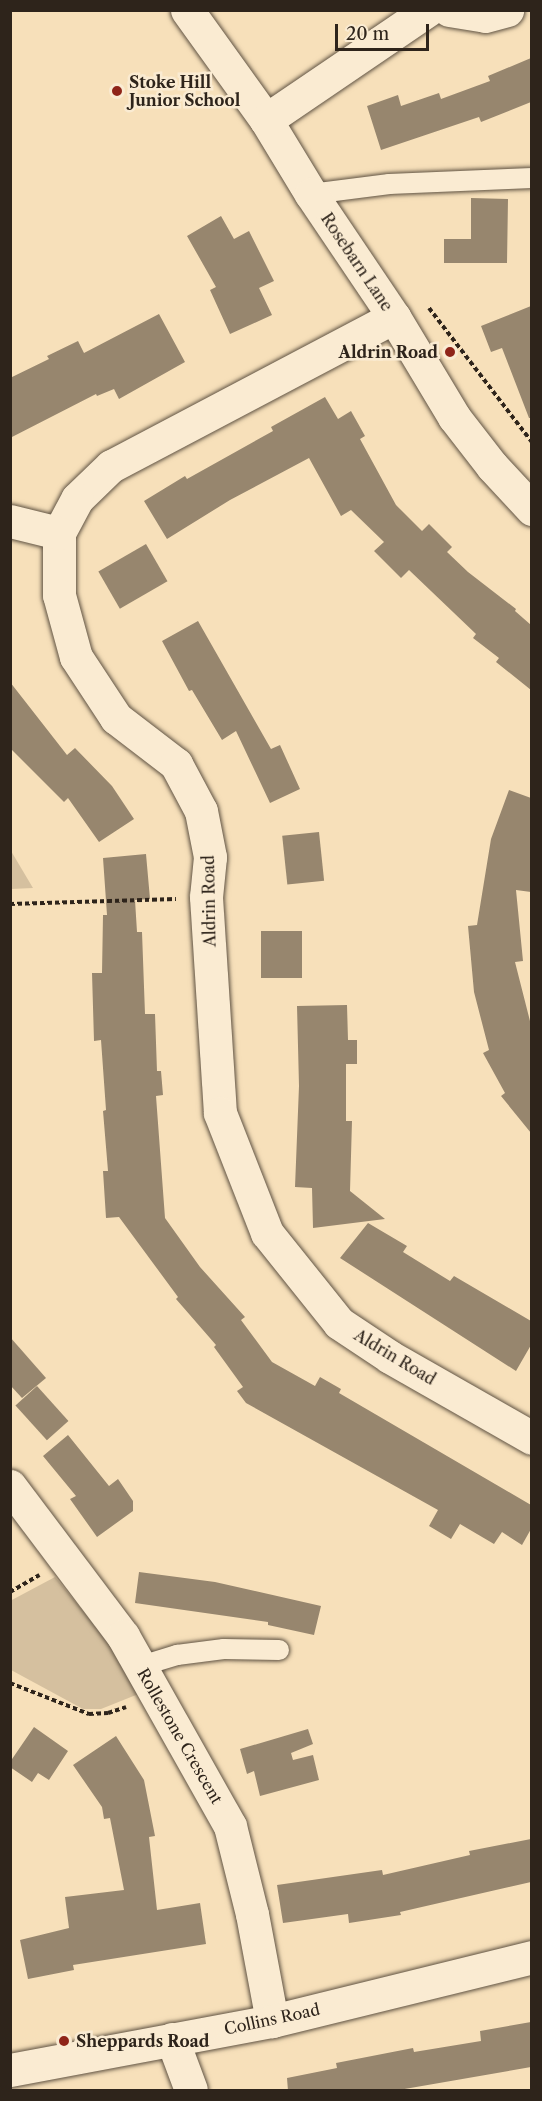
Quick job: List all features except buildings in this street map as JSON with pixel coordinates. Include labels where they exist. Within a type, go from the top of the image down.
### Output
[{"type":"street","name":"Rosebarn Lane","points":[[187,10],[266,120],[311,194],[394,317],[454,417],[492,466],[531,509]]},
{"type":"street","points":[[266,120],[428,10]]},
{"type":"street","points":[[449,10],[485,16],[507,10]]},
{"type":"street","name":"Aldrin Road","points":[[394,317],[111,466],[77,499],[59,533],[59,595],[76,657],[116,718],[176,764],[201,811],[210,857],[206,897],[220,1113],[267,1233],[339,1323],[390,1357],[531,1438]]},
{"type":"street","points":[[10,521],[59,533]]},
{"type":"street","name":"Rollestone Crescent","points":[[10,1486],[123,1636],[230,1826],[252,1914],[272,2021]]},
{"type":"street","name":"Collins Road","points":[[10,2070],[272,2021],[531,1957]]},
{"type":"street","points":[[172,2039],[191,2091]]},
{"type":"lane","points":[[311,194],[390,184],[531,178]]},
{"type":"lane","points":[[141,1666],[177,1655],[212,1651],[279,1650]]},
{"type":"path","points":[[10,904],[206,897]]},
{"type":"path","points":[[10,1683],[89,1714],[108,1713],[159,1697]]},
{"type":"shaded area","points":[[11,851],[33,888],[11,889]]},
{"type":"shaded area","points":[[55,1577],[105,1638],[141,1693],[101,1709],[83,1709],[11,1670],[10,1601]]},
{"type":"place","name":"Stoke Hill Junior School","points":[[117,91]]},
{"type":"place","name":"Aldrin Road","points":[[450,352]]},
{"type":"place","name":"Sheppards Road","points":[[64,2041]]}]
